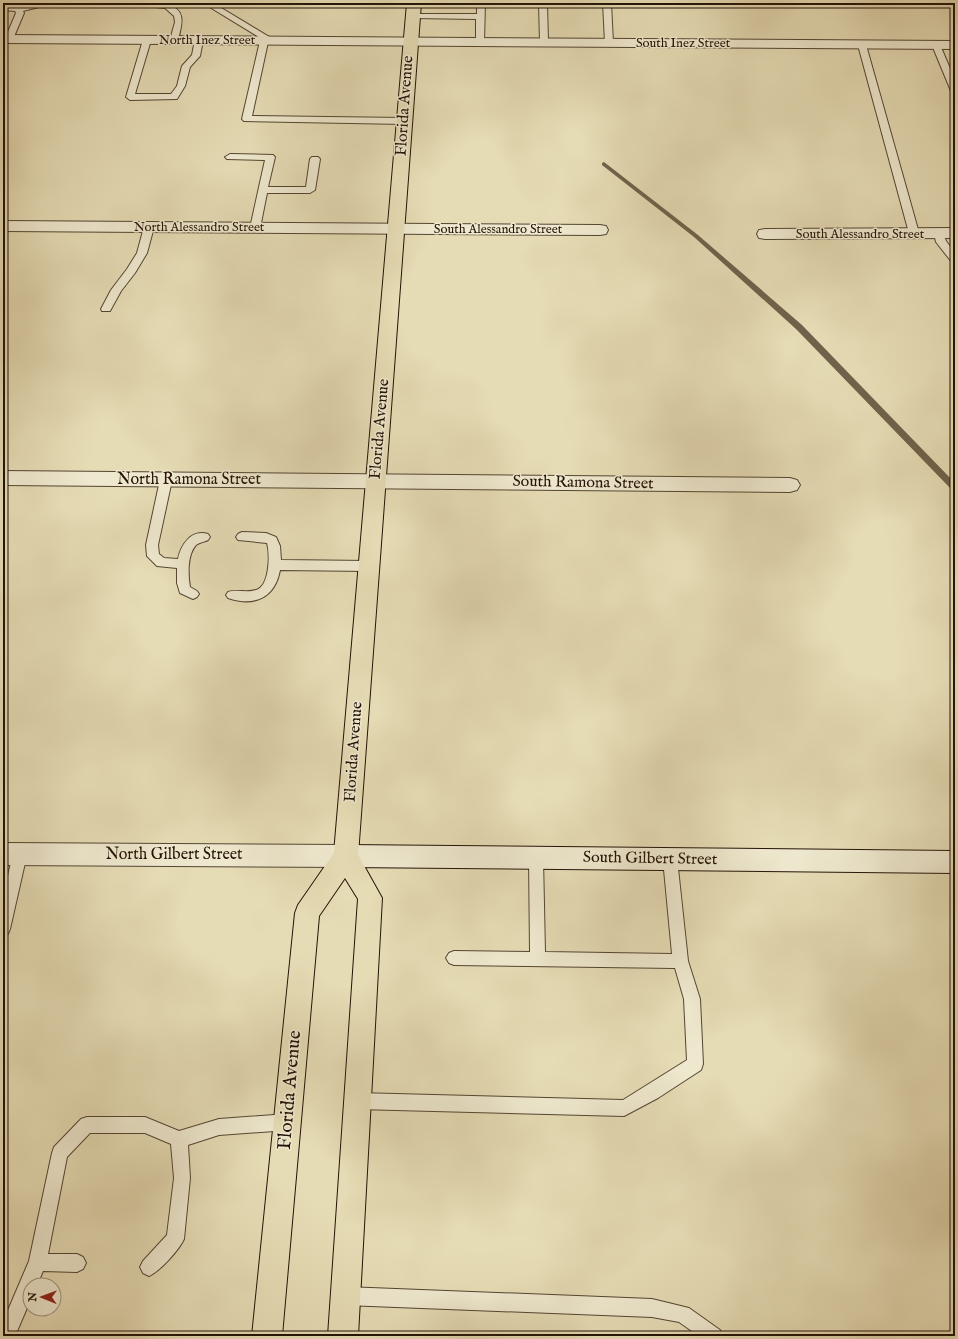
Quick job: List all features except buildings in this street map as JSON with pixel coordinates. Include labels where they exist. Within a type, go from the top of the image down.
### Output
[{"type":"main road","name":"Florida Avenue","points":[[267,1336],[307,913],[346,856],[413,10]]},
{"type":"main road","points":[[343,1336],[370,898],[346,856]]},
{"type":"street","name":"North Inez Street","points":[[6,39],[411,41]]},
{"type":"street","name":"South Inez Street","points":[[411,41],[955,45]]},
{"type":"street","name":"North Alessandro Street","points":[[3,226],[396,229]]},
{"type":"street","name":"South Alessandro Street","points":[[396,229],[600,230]]},
{"type":"street","name":"South Alessandro Street","points":[[765,234],[947,233]]},
{"type":"street","name":"North Ramona Street","points":[[3,478],[376,482]]},
{"type":"street","name":"South Ramona Street","points":[[376,482],[790,485]]},
{"type":"street","name":"North Gilbert Street","points":[[12,854],[346,856]]},
{"type":"street","name":"South Gilbert Street","points":[[346,856],[955,862]]},
{"type":"lane","points":[[207,3],[268,41],[247,119],[404,121]]},
{"type":"lane","points":[[480,42],[481,3]]},
{"type":"lane","points":[[543,3],[544,42]]},
{"type":"lane","points":[[607,3],[609,43]]},
{"type":"lane","points":[[3,8],[10,7],[18,9],[39,5],[145,4],[167,6],[178,16],[179,22],[174,40]]},
{"type":"lane","points":[[6,39],[20,14],[18,9]]},
{"type":"lane","points":[[413,10],[481,17]]},
{"type":"lane","points":[[147,40],[130,97],[174,97],[181,86],[186,66],[196,56],[200,40]]},
{"type":"lane","points":[[862,45],[914,234]]},
{"type":"lane","points":[[936,45],[955,91]]},
{"type":"lane","points":[[230,157],[270,157],[255,228]]},
{"type":"lane","points":[[263,190],[310,190],[315,159]]},
{"type":"lane","points":[[106,309],[116,290],[131,271],[142,253],[149,227]]},
{"type":"lane","points":[[947,233],[941,242],[955,259]]},
{"type":"lane","points":[[166,480],[152,545],[153,556],[161,563],[182,564]]},
{"type":"lane","points":[[193,594],[184,590],[182,581],[182,564],[186,550],[192,541],[200,537],[204,537]]},
{"type":"lane","points":[[232,595],[256,595],[265,591],[275,565],[275,547],[272,540],[266,538],[242,537]]},
{"type":"lane","points":[[275,565],[368,566]]},
{"type":"lane","points":[[3,929],[12,854]]},
{"type":"lane","points":[[536,858],[538,959]]},
{"type":"lane","points":[[357,1101],[624,1108],[695,1064],[692,999],[680,962],[670,859]]},
{"type":"lane","points":[[454,958],[680,962]]},
{"type":"lane","points":[[6,1336],[38,1262],[60,1153],[87,1125],[145,1125],[179,1138],[219,1127],[288,1122]]},
{"type":"lane","points":[[149,1267],[175,1239],[182,1178],[179,1138]]},
{"type":"lane","points":[[38,1262],[77,1263]]},
{"type":"lane","points":[[345,1296],[652,1308],[683,1314],[714,1336]]},
{"type":"waterway","points":[[604,164],[696,236],[799,327],[955,488]]}]
